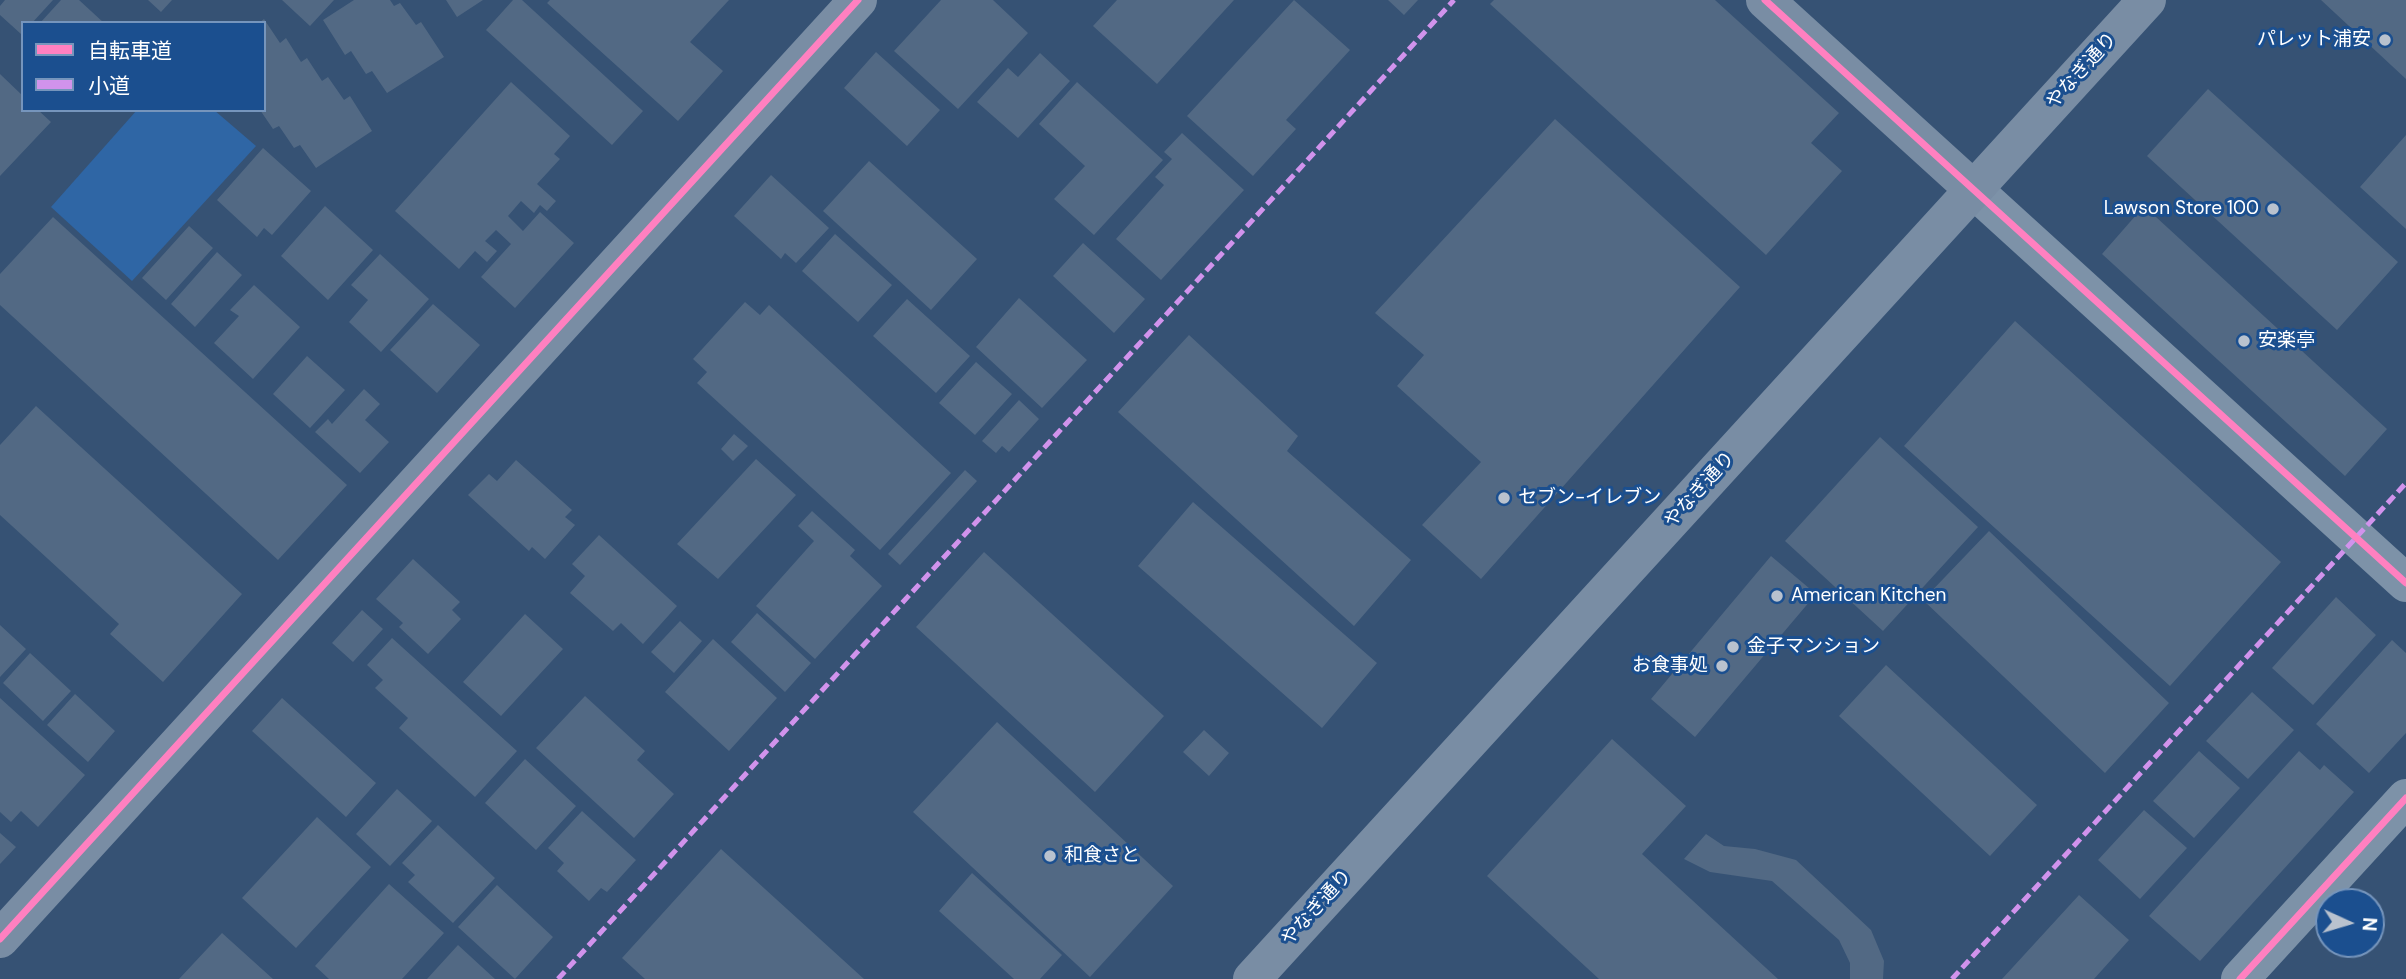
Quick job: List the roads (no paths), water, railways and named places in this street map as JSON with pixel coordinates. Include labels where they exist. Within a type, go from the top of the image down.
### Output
[{"type":"street","points":[[1765,0],[2406,583]]},
{"type":"street","name":"やなぎ通り","points":[[1252,979],[2147,0]]},
{"type":"street","points":[[0,939],[856,1]]},
{"type":"street","points":[[2240,979],[2406,798]]},
{"type":"place","name":"パレット浦安","points":[[2385,40]]},
{"type":"place","name":"Lawson Store 100","points":[[2273,209]]},
{"type":"place","name":"安楽亭","points":[[2244,341]]},
{"type":"place","name":"セブン-イレブン","points":[[1504,498]]},
{"type":"place","name":"American Kitchen","points":[[1777,596]]},
{"type":"place","name":"金子マンション","points":[[1733,647]]},
{"type":"place","name":"お食事処","points":[[1722,666]]},
{"type":"place","name":"和食さと","points":[[1050,856]]}]
